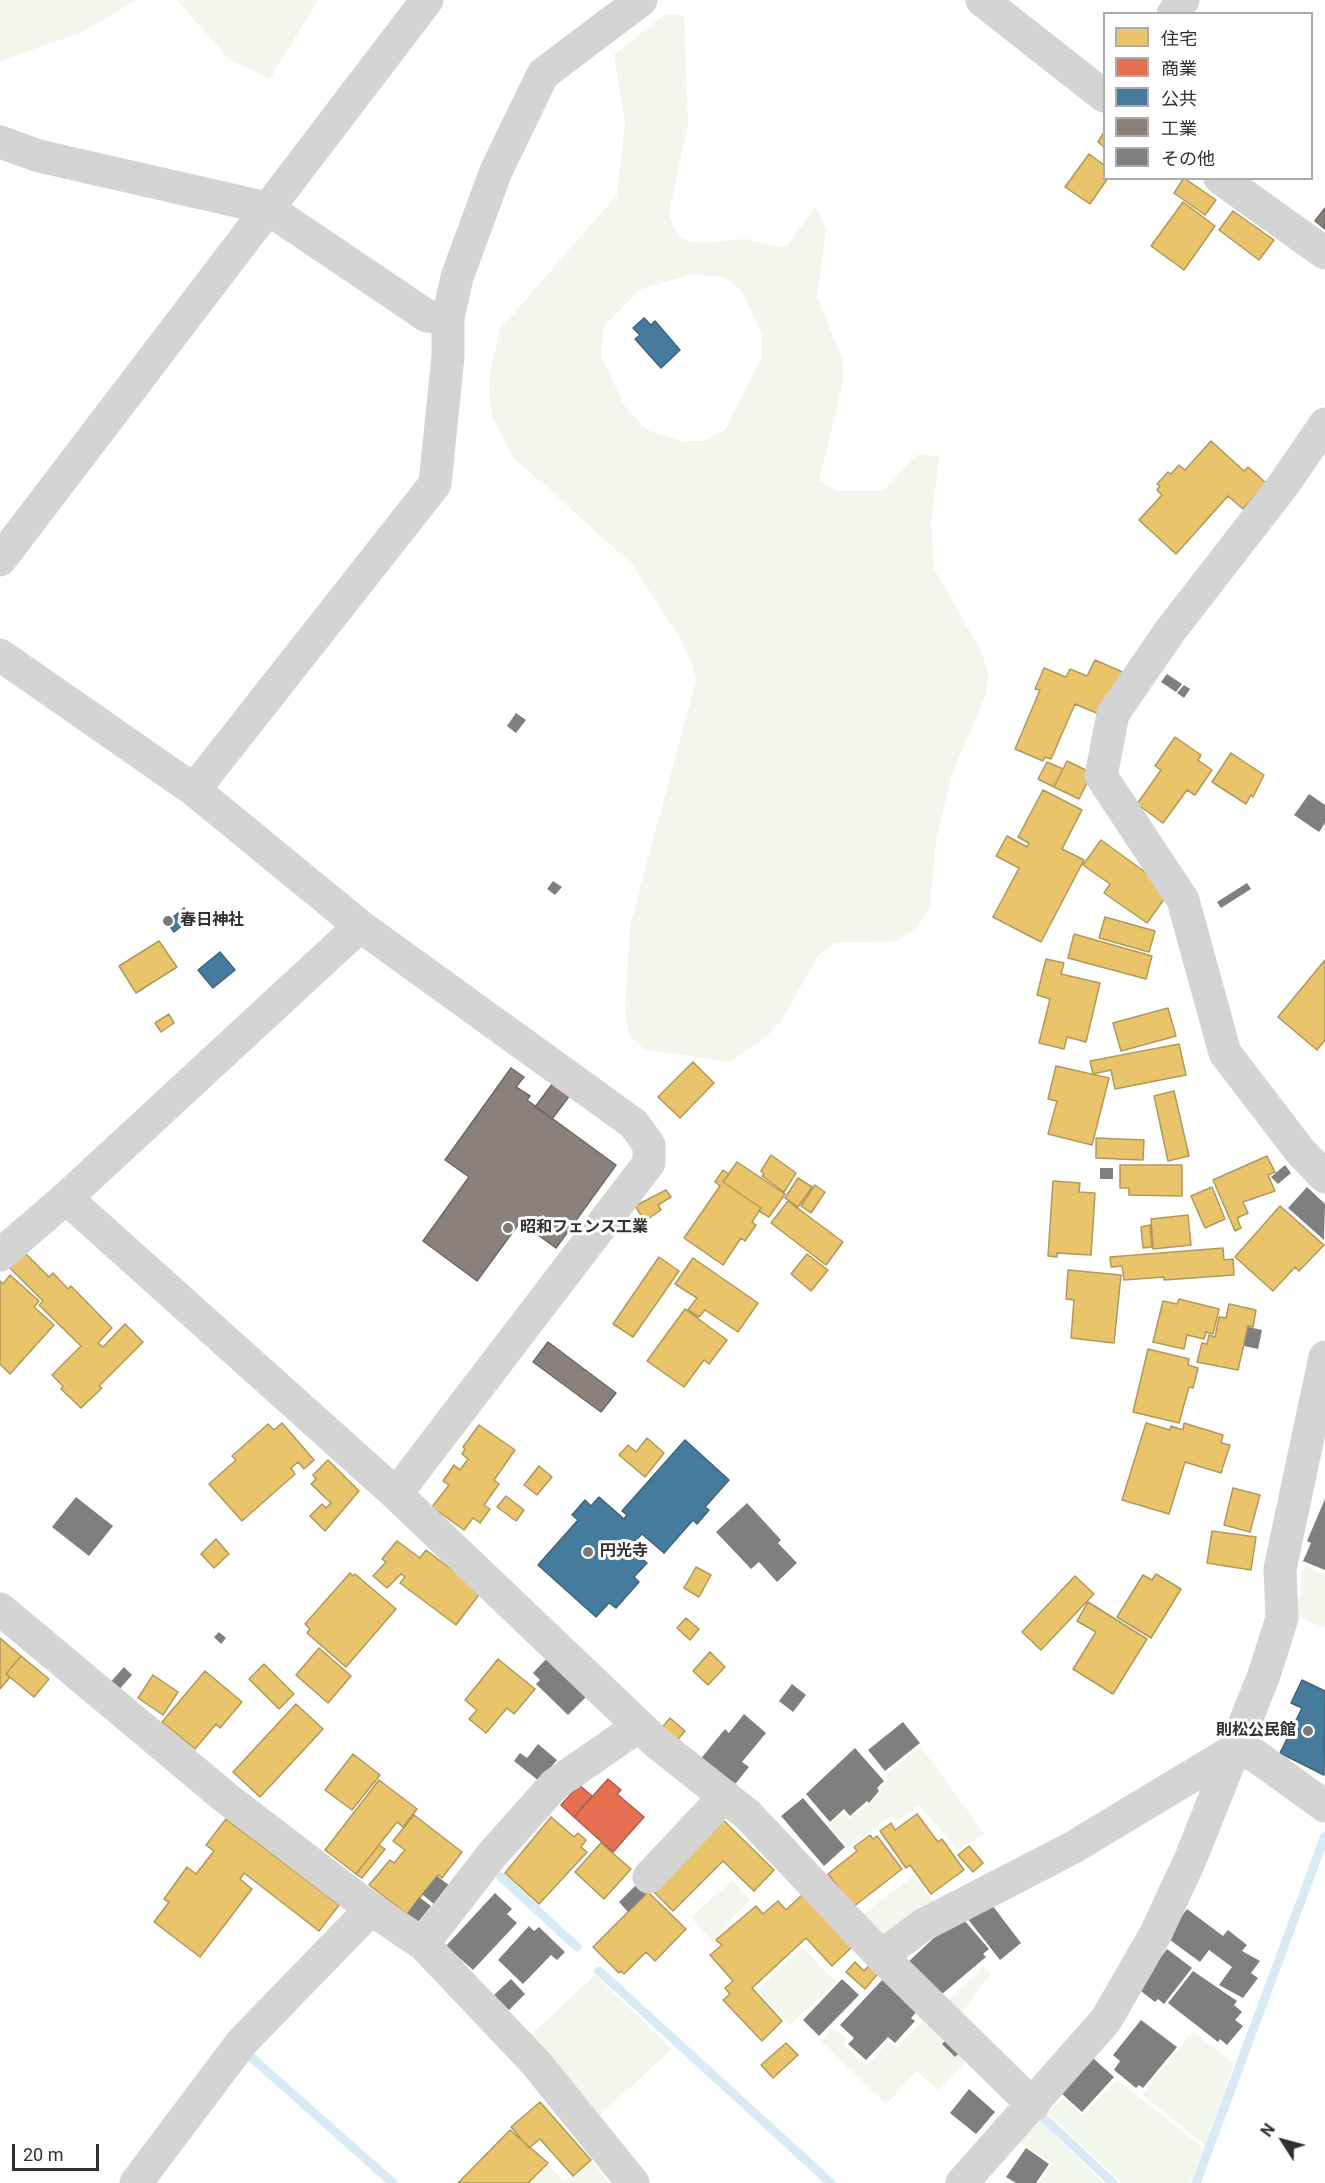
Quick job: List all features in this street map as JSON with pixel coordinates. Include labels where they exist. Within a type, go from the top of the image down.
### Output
[{"type":"street","points":[[0,560],[427,0]]},
{"type":"street","points":[[194,790],[435,484],[448,356],[448,318],[457,277],[496,171],[543,74],[641,0]]},
{"type":"street","points":[[981,0],[1103,95]]},
{"type":"street","points":[[0,142],[39,156],[267,208],[427,316],[448,318]]},
{"type":"street","points":[[1223,180],[1325,253]]},
{"type":"street","points":[[1325,424],[1284,484],[1170,631],[1113,714],[1101,776],[1183,900],[1226,1053],[1294,1143],[1325,1178]]},
{"type":"street","points":[[0,656],[194,790],[360,926],[634,1124],[644,1134],[651,1154],[649,1163],[396,1494]]},
{"type":"street","points":[[0,1255],[66,1198],[360,926]]},
{"type":"street","points":[[66,1198],[396,1494],[639,1726],[748,1815],[881,1956],[1033,2105]]},
{"type":"street","points":[[962,2183],[1106,2020],[1156,1933],[1190,1860],[1264,1675],[1282,1618],[1280,1569],[1316,1452],[1325,1357]]},
{"type":"street","points":[[0,1609],[225,1797],[371,1909],[423,1944],[535,2061],[633,2183]]},
{"type":"street","points":[[423,1944],[492,1856],[555,1784],[639,1726]]},
{"type":"street","points":[[881,1956],[923,1925],[1072,1848],[1233,1751],[1253,1754],[1325,1806]]},
{"type":"street","points":[[649,1876],[724,1796]]},
{"type":"street","points":[[136,2183],[242,2042],[371,1909]]},
{"type":"shaded area","points":[[0,0],[136,0],[83,32],[0,61]]},
{"type":"shaded area","points":[[177,0],[318,0],[270,79],[229,59]]},
{"type":"shaded area","points":[[665,14],[684,16],[688,124],[669,213],[675,231],[683,239],[701,243],[746,239],[778,247],[788,245],[816,206],[826,230],[817,298],[843,360],[843,382],[819,480],[837,491],[883,491],[916,455],[939,456],[931,522],[934,569],[980,649],[988,671],[986,694],[952,774],[936,839],[930,908],[917,927],[897,941],[834,943],[818,956],[781,1021],[765,1038],[729,1062],[644,1049],[629,1035],[625,1013],[630,926],[696,680],[690,659],[680,638],[632,564],[514,458],[493,418],[489,396],[490,374],[500,329],[617,195],[625,123],[614,55]],"holes":[[[691,274],[724,277],[741,290],[762,334],[762,357],[725,430],[704,441],[681,441],[647,430],[624,405],[601,356],[604,326],[639,290]]]},
{"type":"shaded area","points":[[1306,1565],[1325,1576],[1325,1628],[1296,1616],[1301,1590],[1301,1573]]},
{"type":"shaded area","points":[[921,1747],[984,1833],[958,1850],[919,1805],[898,1821],[891,1816],[848,1848],[828,1826],[844,1813],[849,1818],[882,1793],[878,1788],[887,1781],[884,1776]]},
{"type":"shaded area","points":[[914,1875],[934,1902],[882,1941],[862,1915]]},
{"type":"shaded area","points":[[732,1880],[750,1901],[726,1923],[734,1931],[716,1946],[691,1917]]},
{"type":"shaded area","points":[[802,1947],[836,1982],[790,2025],[757,1990]]},
{"type":"shaded area","points":[[984,1966],[991,1974],[958,2018],[944,2004]]},
{"type":"shaded area","points":[[595,1975],[672,2049],[597,2118],[530,2036]]},
{"type":"shaded area","points":[[923,2020],[966,2061],[938,2090],[917,2071],[886,2104],[821,2042],[834,2028],[847,2040],[843,2045],[866,2066],[889,2041],[897,2048]]},
{"type":"shaded area","points":[[1193,2031],[1234,2064],[1205,2145],[1142,2094]]},
{"type":"shaded area","points":[[1117,2080],[1203,2148],[1190,2183],[1122,2183],[1047,2113],[1063,2098],[1082,2116]]},
{"type":"shaded area","points":[[1038,2118],[1103,2183],[1038,2183],[1053,2164],[1017,2140]]},
{"type":"shaded area","points":[[544,2160],[564,2181],[592,2161],[609,2183],[524,2183]]},
{"type":"building: 住宅","points":[[1103,134],[1103,146],[1098,142]]},
{"type":"building: 住宅","points":[[1089,154],[1103,164],[1103,180],[1107,180],[1090,204],[1065,187]]},
{"type":"building: 住宅","points":[[1183,180],[1187,180],[1216,200],[1205,215],[1174,193]]},
{"type":"building: 住宅","points":[[1183,202],[1215,226],[1184,270],[1151,246]]},
{"type":"building: 住宅","points":[[1233,211],[1274,240],[1259,260],[1219,230]]},
{"type":"building: 住宅","points":[[1211,441],[1244,471],[1248,467],[1266,483],[1243,509],[1228,496],[1176,554],[1139,520],[1162,495],[1157,490],[1160,486],[1157,484],[1168,472],[1171,474],[1179,465],[1185,470]]},
{"type":"building: 住宅","points":[[1095,660],[1125,673],[1106,717],[1075,704],[1051,759],[1045,757],[1043,761],[1015,749],[1040,690],[1035,689],[1044,668],[1066,677],[1070,669],[1087,676]]},
{"type":"building: 住宅","points":[[1175,737],[1201,755],[1198,760],[1212,770],[1195,795],[1187,790],[1163,823],[1137,804],[1161,770],[1155,766]]},
{"type":"building: 住宅","points":[[1231,753],[1264,775],[1253,797],[1251,795],[1246,804],[1212,782]]},
{"type":"building: 住宅","points":[[1067,761],[1092,773],[1079,799],[1054,787]]},
{"type":"building: 住宅","points":[[1047,762],[1063,769],[1054,787],[1038,779]]},
{"type":"building: 住宅","points":[[1043,790],[1082,810],[1062,849],[1084,860],[1041,942],[993,917],[1019,868],[996,856],[1007,836],[1027,847],[1029,843],[1018,837]]},
{"type":"building: 住宅","points":[[1101,840],[1156,880],[1167,895],[1147,923],[1104,893],[1110,884],[1083,865]]},
{"type":"building: 住宅","points":[[1105,917],[1155,931],[1149,952],[1099,938]]},
{"type":"building: 住宅","points":[[1074,934],[1152,956],[1146,979],[1068,958]]},
{"type":"building: 住宅","points":[[159,941],[177,967],[136,993],[119,966]]},
{"type":"building: 住宅","points":[[1046,959],[1064,963],[1061,974],[1100,983],[1086,1042],[1067,1037],[1064,1049],[1039,1043],[1050,999],[1037,995]]},
{"type":"building: 住宅","points":[[1325,960],[1325,1040],[1317,1050],[1278,1017]]},
{"type":"building: 住宅","points":[[1168,1008],[1176,1036],[1121,1051],[1113,1023]]},
{"type":"building: 住宅","points":[[169,1014],[174,1023],[161,1032],[155,1023]]},
{"type":"building: 住宅","points":[[1179,1044],[1186,1075],[1115,1089],[1111,1070],[1093,1074],[1090,1061]]},
{"type":"building: 住宅","points":[[693,1062],[714,1083],[680,1118],[658,1097]]},
{"type":"building: 住宅","points":[[1056,1066],[1109,1078],[1092,1145],[1048,1134],[1057,1101],[1048,1099]]},
{"type":"building: 住宅","points":[[1174,1091],[1189,1156],[1168,1161],[1154,1096]]},
{"type":"building: 住宅","points":[[1096,1138],[1144,1140],[1143,1160],[1096,1158]]},
{"type":"building: 住宅","points":[[771,1155],[796,1173],[784,1192],[762,1176],[764,1174],[761,1171]]},
{"type":"building: 住宅","points":[[1267,1156],[1275,1172],[1268,1175],[1275,1191],[1243,1202],[1248,1213],[1237,1218],[1241,1228],[1235,1231],[1213,1180]]},
{"type":"building: 住宅","points":[[737,1162],[785,1194],[769,1217],[759,1211],[761,1208],[723,1182]]},
{"type":"building: 住宅","points":[[1120,1165],[1182,1165],[1182,1196],[1129,1195],[1129,1188],[1120,1188]]},
{"type":"building: 住宅","points":[[723,1170],[729,1174],[723,1182],[761,1208],[752,1222],[756,1225],[745,1241],[741,1238],[723,1265],[684,1238],[720,1186],[715,1182]]},
{"type":"building: 住宅","points":[[798,1178],[812,1187],[798,1207],[785,1198]]},
{"type":"building: 住宅","points":[[1053,1181],[1080,1183],[1079,1192],[1095,1193],[1091,1255],[1057,1253],[1057,1257],[1048,1256]]},
{"type":"building: 住宅","points":[[815,1185],[825,1192],[811,1213],[801,1206]]},
{"type":"building: 住宅","points":[[1212,1187],[1225,1219],[1205,1228],[1191,1196]]},
{"type":"building: 住宅","points":[[666,1190],[671,1197],[658,1205],[661,1210],[645,1221],[635,1206]]},
{"type":"building: 住宅","points":[[788,1201],[843,1242],[826,1265],[771,1223]]},
{"type":"building: 住宅","points":[[1280,1206],[1324,1245],[1299,1271],[1295,1267],[1273,1291],[1235,1257]]},
{"type":"building: 住宅","points":[[1188,1215],[1191,1245],[1153,1249],[1151,1219]]},
{"type":"building: 住宅","points":[[1150,1225],[1152,1247],[1143,1248],[1141,1227]]},
{"type":"building: 住宅","points":[[1223,1248],[1224,1260],[1233,1259],[1234,1275],[1164,1280],[1164,1277],[1124,1280],[1122,1266],[1111,1267],[1110,1257]]},
{"type":"building: 住宅","points":[[23,1251],[49,1277],[53,1273],[68,1289],[71,1286],[112,1328],[98,1343],[103,1347],[125,1324],[143,1342],[99,1386],[102,1388],[81,1408],[61,1389],[63,1386],[52,1375],[81,1346],[39,1305],[43,1301],[9,1267]]},
{"type":"building: 住宅","points":[[807,1254],[828,1270],[811,1291],[791,1274]]},
{"type":"building: 住宅","points":[[659,1257],[679,1271],[633,1337],[613,1324]]},
{"type":"building: 住宅","points":[[693,1258],[758,1303],[738,1332],[705,1310],[699,1317],[688,1310],[697,1298],[675,1284]]},
{"type":"building: 住宅","points":[[1068,1270],[1121,1275],[1114,1343],[1071,1338],[1074,1300],[1066,1299]]},
{"type":"building: 住宅","points":[[10,1275],[39,1301],[34,1307],[54,1325],[10,1374],[0,1364],[0,1281],[3,1284]]},
{"type":"building: 住宅","points":[[1179,1299],[1219,1309],[1213,1334],[1206,1332],[1204,1339],[1187,1335],[1184,1349],[1153,1342],[1163,1301],[1177,1304]]},
{"type":"building: 住宅","points":[[1229,1304],[1256,1310],[1253,1327],[1248,1326],[1238,1370],[1197,1362],[1202,1343],[1207,1344],[1209,1335],[1215,1337],[1219,1317],[1226,1318]]},
{"type":"building: 住宅","points":[[685,1309],[727,1340],[709,1364],[704,1360],[684,1387],[647,1361]]},
{"type":"building: 住宅","points":[[1148,1349],[1189,1359],[1188,1365],[1198,1368],[1193,1388],[1189,1387],[1179,1423],[1133,1412]]},
{"type":"building: 住宅","points":[[282,1423],[314,1460],[304,1469],[298,1462],[291,1468],[295,1474],[242,1521],[209,1484],[236,1460],[232,1456],[268,1424],[274,1430]]},
{"type":"building: 住宅","points":[[1146,1423],[1170,1430],[1171,1426],[1183,1430],[1184,1423],[1223,1435],[1221,1443],[1230,1445],[1221,1473],[1185,1462],[1169,1514],[1122,1500]]},
{"type":"building: 住宅","points":[[479,1425],[515,1450],[494,1480],[499,1484],[484,1505],[490,1509],[480,1523],[473,1518],[464,1530],[432,1507],[449,1485],[443,1481],[454,1465],[460,1470],[468,1459],[462,1454],[465,1449],[463,1447]]},
{"type":"building: 住宅","points":[[647,1438],[664,1453],[645,1477],[619,1455],[628,1445],[636,1452]]},
{"type":"building: 住宅","points":[[328,1460],[359,1491],[325,1531],[310,1516],[322,1504],[326,1508],[331,1503],[311,1484],[316,1479],[313,1475]]},
{"type":"building: 住宅","points":[[539,1466],[552,1477],[537,1495],[524,1485]]},
{"type":"building: 住宅","points":[[1233,1488],[1260,1495],[1250,1532],[1224,1525]]},
{"type":"building: 住宅","points":[[506,1496],[524,1510],[516,1521],[497,1507]]},
{"type":"building: 住宅","points":[[1212,1531],[1256,1537],[1251,1570],[1207,1563]]},
{"type":"building: 住宅","points":[[216,1539],[229,1554],[214,1568],[201,1554]]},
{"type":"building: 住宅","points":[[397,1541],[420,1558],[426,1550],[481,1592],[456,1625],[400,1583],[405,1577],[401,1574],[387,1588],[373,1576],[386,1562],[382,1559]]},
{"type":"building: 住宅","points":[[696,1567],[711,1575],[699,1597],[684,1588]]},
{"type":"building: 住宅","points":[[350,1573],[353,1576],[355,1574],[396,1609],[346,1667],[307,1633],[310,1629],[305,1624]]},
{"type":"building: 住宅","points":[[1156,1574],[1181,1589],[1151,1638],[1117,1617],[1143,1575],[1152,1580]]},
{"type":"building: 住宅","points":[[1075,1576],[1094,1594],[1041,1650],[1022,1632]]},
{"type":"building: 住宅","points":[[1088,1602],[1147,1639],[1113,1694],[1073,1669],[1096,1632],[1077,1621]]},
{"type":"building: 住宅","points":[[686,1618],[699,1629],[690,1640],[677,1628]]},
{"type":"building: 住宅","points":[[0,1638],[21,1656],[6,1674],[10,1677],[0,1689]]},
{"type":"building: 住宅","points":[[319,1648],[351,1676],[328,1703],[296,1675]]},
{"type":"building: 住宅","points":[[710,1652],[725,1667],[708,1685],[693,1671]]},
{"type":"building: 住宅","points":[[21,1656],[49,1679],[34,1697],[6,1674]]},
{"type":"building: 住宅","points":[[498,1659],[535,1689],[514,1714],[507,1708],[486,1733],[469,1719],[477,1710],[465,1700]]},
{"type":"building: 住宅","points":[[264,1664],[294,1694],[279,1709],[249,1679]]},
{"type":"building: 住宅","points":[[205,1671],[242,1702],[220,1728],[216,1724],[195,1749],[162,1722]]},
{"type":"building: 住宅","points":[[153,1675],[178,1692],[163,1715],[138,1698]]},
{"type":"building: 住宅","points":[[296,1704],[323,1729],[260,1797],[233,1772]]},
{"type":"building: 住宅","points":[[670,1718],[685,1731],[674,1744],[659,1731]]},
{"type":"building: 住宅","points":[[353,1754],[380,1775],[352,1810],[325,1790]]},
{"type":"building: 住宅","points":[[379,1780],[417,1809],[403,1827],[397,1822],[356,1874],[325,1850]]},
{"type":"building: 住宅","points":[[917,1814],[938,1842],[942,1839],[964,1870],[931,1894],[910,1865],[906,1868],[880,1831],[891,1823],[895,1830]]},
{"type":"building: 住宅","points":[[414,1815],[462,1852],[442,1878],[438,1875],[407,1914],[369,1885],[390,1860],[394,1863],[405,1850],[393,1841]]},
{"type":"building: 住宅","points":[[551,1817],[574,1837],[578,1833],[586,1840],[581,1847],[587,1852],[539,1904],[505,1873]]},
{"type":"building: 住宅","points":[[720,1817],[774,1870],[754,1891],[723,1861],[673,1911],[646,1884]]},
{"type":"building: 住宅","points":[[226,1819],[339,1905],[319,1931],[244,1873],[240,1879],[252,1889],[200,1957],[154,1922],[169,1902],[164,1899],[187,1867],[196,1874],[214,1851],[206,1845]]},
{"type":"building: 住宅","points":[[870,1835],[873,1839],[877,1836],[902,1869],[853,1907],[828,1874],[857,1851],[854,1847]]},
{"type":"building: 住宅","points":[[601,1843],[631,1869],[604,1899],[575,1872]]},
{"type":"building: 住宅","points":[[379,1845],[385,1849],[362,1878],[356,1874]]},
{"type":"building: 住宅","points":[[969,1846],[983,1863],[973,1872],[958,1855]]},
{"type":"building: 住宅","points":[[648,1892],[686,1929],[655,1961],[646,1952],[624,1974],[621,1971],[619,1973],[593,1947]]},
{"type":"building: 住宅","points":[[804,1893],[853,1946],[832,1966],[806,1938],[752,1988],[782,2021],[762,2041],[723,2000],[730,1994],[725,1988],[733,1981],[710,1955],[722,1945],[716,1940],[756,1906],[763,1914],[778,1901],[786,1910]]},
{"type":"building: 住宅","points":[[855,1962],[864,1971],[872,1962],[881,1970],[865,1989],[846,1972]]},
{"type":"building: 住宅","points":[[786,2043],[798,2055],[773,2078],[761,2065]]},
{"type":"building: 住宅","points":[[540,2102],[591,2160],[573,2176],[540,2139],[529,2148],[511,2127]]},
{"type":"building: 住宅","points":[[510,2130],[548,2163],[528,2183],[458,2183]]},
{"type":"building: 商業","points":[[608,1779],[621,1790],[617,1794],[644,1817],[613,1852],[574,1817]]},
{"type":"building: 商業","points":[[579,1785],[592,1796],[574,1817],[561,1805]]},
{"type":"building: 公共","points":[[644,318],[651,325],[655,321],[680,350],[661,368],[635,339],[640,335],[633,328]]},
{"type":"building: 公共","points":[[184,908],[192,918],[174,932],[167,922]]},
{"type":"building: 公共","points":[[220,952],[235,970],[213,988],[198,970]]},
{"type":"building: 公共","points":[[685,1440],[729,1480],[705,1507],[709,1510],[697,1524],[693,1520],[664,1553],[642,1534],[633,1543],[644,1553],[640,1557],[647,1563],[634,1577],[639,1582],[616,1608],[609,1603],[596,1617],[538,1565],[578,1520],[572,1515],[585,1500],[591,1506],[599,1497],[624,1519],[627,1515],[622,1511]]},
{"type":"building: 公共","name":"則松公民館","points":[[1302,1680],[1325,1691],[1324,1775],[1280,1753],[1302,1708],[1291,1703]]},
{"type":"building: 工業","points":[[1325,208],[1325,229],[1315,221]]},
{"type":"building: 工業","points":[[511,1068],[524,1077],[516,1087],[530,1096],[527,1100],[616,1165],[556,1248],[520,1222],[477,1281],[423,1241],[469,1177],[445,1160]]},
{"type":"building: 工業","points":[[553,1083],[570,1095],[552,1119],[535,1107]]},
{"type":"building: 工業","points":[[548,1342],[616,1393],[601,1412],[533,1362]]},
{"type":"building: その他","points":[[1167,674],[1182,684],[1176,692],[1161,682]]},
{"type":"building: その他","points":[[1184,685],[1190,689],[1184,698],[1177,693]]},
{"type":"building: その他","points":[[516,713],[526,720],[516,733],[507,726]]},
{"type":"building: その他","points":[[1309,794],[1325,805],[1325,823],[1319,832],[1294,815]]},
{"type":"building: その他","points":[[553,881],[562,887],[555,895],[547,889]]},
{"type":"building: その他","points":[[1247,883],[1251,889],[1221,908],[1217,902]]},
{"type":"building: その他","points":[[1285,1165],[1291,1173],[1278,1184],[1271,1177]]},
{"type":"building: その他","points":[[1100,1168],[1113,1168],[1113,1179],[1100,1179]]},
{"type":"building: その他","points":[[1307,1187],[1325,1204],[1324,1240],[1288,1208]]},
{"type":"building: その他","points":[[1248,1327],[1262,1330],[1258,1349],[1244,1346]]},
{"type":"building: その他","points":[[76,1497],[113,1526],[89,1556],[52,1527]]},
{"type":"building: その他","points":[[1325,1499],[1325,1570],[1303,1561],[1311,1543],[1307,1541]]},
{"type":"building: その他","points":[[747,1503],[781,1540],[778,1543],[797,1563],[777,1582],[759,1562],[751,1569],[716,1532]]},
{"type":"building: その他","points":[[219,1632],[226,1638],[221,1644],[214,1637]]},
{"type":"building: その他","points":[[549,1656],[589,1694],[568,1715],[536,1684],[540,1680],[533,1673]]},
{"type":"building: その他","points":[[124,1667],[132,1675],[116,1693],[108,1685]]},
{"type":"building: その他","points":[[792,1684],[806,1695],[793,1712],[779,1701]]},
{"type":"building: その他","points":[[744,1714],[766,1733],[742,1762],[749,1767],[732,1788],[699,1761],[725,1729],[729,1733]]},
{"type":"building: その他","points":[[903,1722],[920,1743],[885,1771],[868,1750]]},
{"type":"building: その他","points":[[538,1744],[557,1760],[539,1781],[514,1761],[520,1753],[527,1758]]},
{"type":"building: その他","points":[[855,1748],[884,1781],[877,1788],[879,1791],[869,1803],[867,1801],[850,1816],[844,1809],[830,1822],[806,1794]]},
{"type":"building: その他","points":[[803,1798],[845,1847],[824,1866],[781,1816]]},
{"type":"building: その他","points":[[437,1876],[450,1886],[435,1905],[422,1894]]},
{"type":"building: その他","points":[[636,1885],[646,1894],[628,1912],[619,1902]]},
{"type":"building: その他","points":[[495,1893],[512,1909],[507,1914],[517,1923],[473,1970],[446,1946]]},
{"type":"building: その他","points":[[419,1897],[431,1906],[419,1921],[413,1921],[407,1914]]},
{"type":"building: その他","points":[[989,1901],[1021,1943],[1000,1960],[967,1918]]},
{"type":"building: その他","points":[[1187,1909],[1223,1936],[1228,1930],[1247,1945],[1242,1951],[1260,1961],[1251,1973],[1258,1978],[1243,1998],[1219,1985],[1232,1967],[1209,1950],[1200,1962],[1166,1937]]},
{"type":"building: その他","points":[[964,1920],[989,1949],[983,1954],[986,1957],[936,1999],[904,1966],[937,1935]]},
{"type":"building: その他","points":[[529,1926],[534,1931],[539,1927],[565,1952],[557,1960],[551,1955],[523,1984],[498,1960]]},
{"type":"building: その他","points":[[1167,1949],[1192,1968],[1164,2004],[1158,1999],[1155,2002],[1137,1988]]},
{"type":"building: その他","points":[[1193,1971],[1237,2001],[1234,2005],[1242,2012],[1235,2020],[1243,2026],[1227,2045],[1220,2039],[1218,2042],[1168,2003]]},
{"type":"building: その他","points":[[884,1978],[918,2010],[911,2018],[915,2021],[895,2043],[888,2037],[866,2060],[848,2044],[854,2038],[840,2025]]},
{"type":"building: その他","points":[[511,1979],[525,1994],[509,2010],[494,1995]]},
{"type":"building: その他","points":[[842,1979],[859,1995],[819,2036],[803,2020]]},
{"type":"building: その他","points":[[1141,2020],[1177,2047],[1143,2088],[1139,2085],[1136,2088],[1114,2070],[1120,2061],[1113,2055]]},
{"type":"building: その他","points":[[948,2038],[961,2051],[955,2057],[942,2044]]},
{"type":"building: その他","points":[[1093,2058],[1114,2077],[1082,2112],[1061,2093]]},
{"type":"building: その他","points":[[969,2089],[995,2112],[976,2134],[950,2113]]},
{"type":"building: その他","points":[[1026,2148],[1049,2164],[1036,2183],[1016,2183],[1006,2177]]},
{"type":"waterway","points":[[1196,2183],[1325,1836]]},
{"type":"waterway","points":[[501,1877],[577,1947]]},
{"type":"waterway","points":[[599,1971],[831,2183]]},
{"type":"waterway","points":[[251,2057],[393,2183]]},
{"type":"waterway","points":[[1044,2118],[1113,2183]]},
{"type":"place","name":"春日神社","points":[[168,921]]},
{"type":"place","name":"昭和フェンス工業","points":[[508,1228]]},
{"type":"place","name":"円光寺","points":[[588,1552]]},
{"type":"place","name":"則松公民館","points":[[1308,1731]]}]
